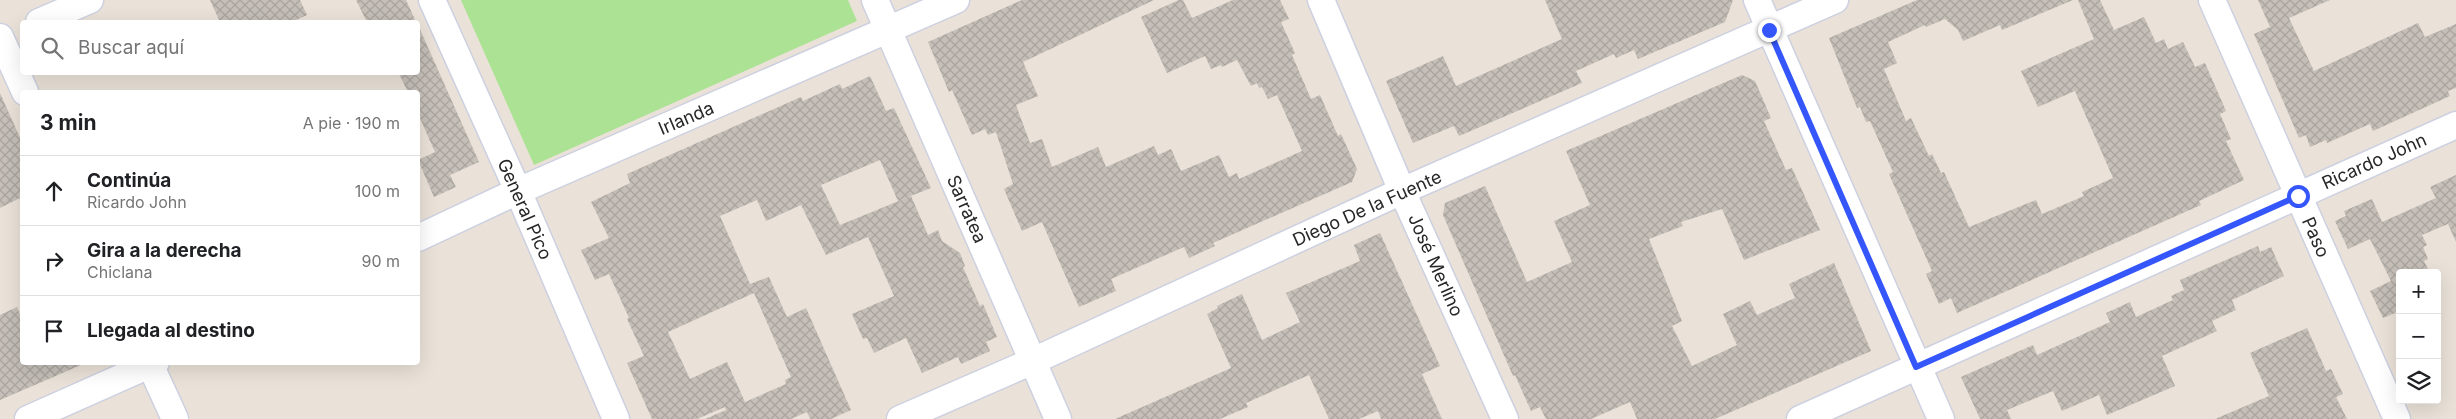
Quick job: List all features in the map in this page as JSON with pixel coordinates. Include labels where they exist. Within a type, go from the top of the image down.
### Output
[{"type":"street","points":[[44,20],[90,0]]},
{"type":"street","name":"General Pico","points":[[432,0],[518,191],[616,419]]},
{"type":"street","name":"Sarratea","points":[[875,0],[1058,419]]},
{"type":"street","name":"Irlanda","points":[[420,237],[518,191],[956,0]]},
{"type":"street","name":"José Merlino","points":[[1321,0],[1402,191],[1505,419]]},
{"type":"street","points":[[1756,0],[1940,419]]},
{"type":"street","name":"Diego De la Fuente","points":[[900,419],[1033,361],[1402,191],[1835,0]]},
{"type":"street","name":"Paso","points":[[2212,0],[2397,419]]},
{"type":"street","points":[[6,37],[24,90]]},
{"type":"street","name":"Ricardo John","points":[[1800,419],[2456,125]]},
{"type":"street","points":[[28,419],[148,365]]},
{"type":"street","points":[[153,365],[175,419]]},
{"type":"green space","points":[[461,0],[848,0],[857,21],[534,165]]},
{"type":"building","points":[[210,0],[300,0],[307,15],[296,20],[219,20]]},
{"type":"building","points":[[356,0],[406,0],[415,20],[366,20]]},
{"type":"building","points":[[1022,0],[1154,0],[1023,62],[1038,96],[1016,105],[1030,143],[1042,139],[1052,167],[1098,147],[1106,167],[1154,146],[1158,155],[1171,149],[1181,171],[1219,155],[1229,177],[1237,173],[1239,179],[1302,151],[1277,95],[1268,99],[1262,87],[1259,88],[1257,83],[1251,86],[1237,60],[1222,67],[1221,65],[1211,69],[1205,56],[1167,73],[1141,17],[1179,0],[1183,0],[1192,18],[1233,0],[1280,0],[1289,19],[1281,22],[1295,53],[1292,55],[1311,99],[1320,95],[1338,136],[1341,134],[1357,169],[1352,182],[1213,243],[1215,246],[1189,258],[1184,247],[1111,279],[1116,291],[1079,307],[1042,222],[1022,231],[1004,189],[1013,184],[996,132],[988,135],[985,129],[972,135],[952,90],[949,92],[928,42]]},
{"type":"building","points":[[1545,0],[1733,0],[1725,22],[1638,59],[1634,50],[1616,58],[1614,54],[1576,71],[1582,83],[1459,136],[1454,126],[1413,143],[1386,81],[1443,56],[1456,86],[1562,39]]},
{"type":"building","points":[[1917,0],[2073,0],[2002,30],[2000,25],[1963,41],[1958,30],[1945,19],[1926,27],[1925,25],[1888,42],[1897,63],[1884,69],[1906,121],[1911,118],[1929,156],[1932,154],[1941,173],[1944,172],[1969,227],[2036,200],[2042,214],[2084,196],[2082,192],[2113,178],[2075,91],[2038,107],[2021,71],[2094,39],[2078,0],[2100,0],[2114,30],[2144,17],[2156,43],[2164,39],[2168,49],[2183,42],[2195,67],[2205,63],[2226,111],[2220,114],[2231,139],[2226,141],[2244,180],[2199,201],[2201,205],[1957,313],[1951,298],[1939,304],[1926,274],[1932,271],[1889,174],[1893,172],[1870,121],[1866,122],[1860,107],[1857,108],[1829,38]]},
{"type":"building","points":[[2258,0],[2330,0],[2289,18],[2314,71],[2418,23],[2425,37],[2456,24],[2456,88],[2448,91],[2450,96],[2373,131],[2370,124],[2327,143],[2326,140],[2310,147],[2306,135],[2299,138],[2254,34],[2270,27]]},
{"type":"building","points":[[420,29],[479,162],[450,175],[456,187],[434,197],[420,165],[420,159],[435,152],[420,118],[420,90],[407,90],[400,75],[420,75]]},
{"type":"building","points":[[1742,75],[1755,81],[1771,118],[1764,121],[1786,170],[1792,168],[1820,230],[1744,260],[1722,209],[1681,222],[1683,226],[1649,239],[1682,321],[1672,326],[1692,366],[1737,345],[1723,314],[1750,301],[1757,315],[1795,298],[1789,284],[1834,263],[1871,351],[1715,419],[1637,419],[1630,402],[1591,419],[1546,419],[1540,407],[1531,411],[1515,375],[1513,376],[1443,215],[1445,203],[1485,186],[1527,282],[1572,262],[1554,221],[1590,205],[1566,151]]},
{"type":"building","points":[[870,76],[886,111],[894,108],[931,188],[898,201],[880,160],[821,185],[840,225],[911,196],[928,235],[938,230],[942,241],[960,253],[965,266],[963,267],[980,306],[983,304],[997,337],[986,342],[990,351],[961,364],[958,357],[922,373],[906,338],[874,353],[867,338],[863,339],[852,314],[894,296],[868,237],[826,255],[801,205],[766,221],[757,200],[720,216],[750,284],[769,277],[787,317],[806,308],[851,410],[831,419],[810,419],[807,412],[791,419],[705,419],[726,410],[725,407],[697,419],[652,419],[627,363],[644,356],[627,319],[629,318],[609,274],[595,280],[581,250],[609,238],[591,202],[630,183],[627,174],[801,97],[803,101],[840,84],[842,89]],"holes":[[[754,293],[791,377],[785,380],[786,384],[745,402],[727,362],[690,379],[668,332]]]},
{"type":"building","points":[[0,93],[20,138],[20,198],[0,208]]},
{"type":"building","points":[[2456,175],[2456,242],[2448,224],[2422,235],[2427,245],[2423,247],[2428,259],[2424,261],[2428,269],[2396,269],[2396,313],[2383,318],[2370,291],[2391,281],[2370,239],[2348,249],[2335,221],[2346,216],[2344,211],[2372,199],[2382,222],[2436,198],[2430,187]]},
{"type":"building","points":[[1380,233],[1440,366],[1422,374],[1442,419],[1381,419],[1378,411],[1359,419],[1329,419],[1309,375],[1246,403],[1248,407],[1220,419],[1115,419],[1231,368],[1207,314],[1218,308],[1217,306],[1242,294],[1262,340],[1300,322],[1286,293],[1360,261],[1354,245]]},
{"type":"building","points":[[2258,246],[2260,252],[2271,247],[2284,276],[2232,300],[2236,310],[2212,321],[2217,331],[2162,356],[2175,386],[2107,415],[2099,395],[2062,411],[2053,391],[2007,410],[2011,419],[1980,419],[1961,377],[2033,345],[2037,355],[2110,322],[2106,313],[2130,302],[2136,317],[2173,300],[2171,296],[2184,290],[2180,280]]},
{"type":"building","points":[[17,307],[20,314],[20,365],[81,365],[0,400],[0,315]]},
{"type":"building","points":[[2307,328],[2326,371],[2331,369],[2343,394],[2336,397],[2347,419],[2215,419],[2269,396],[2250,353]]},
{"type":"route","points":[[1769,30],[1916,367],[2298,196]]}]
